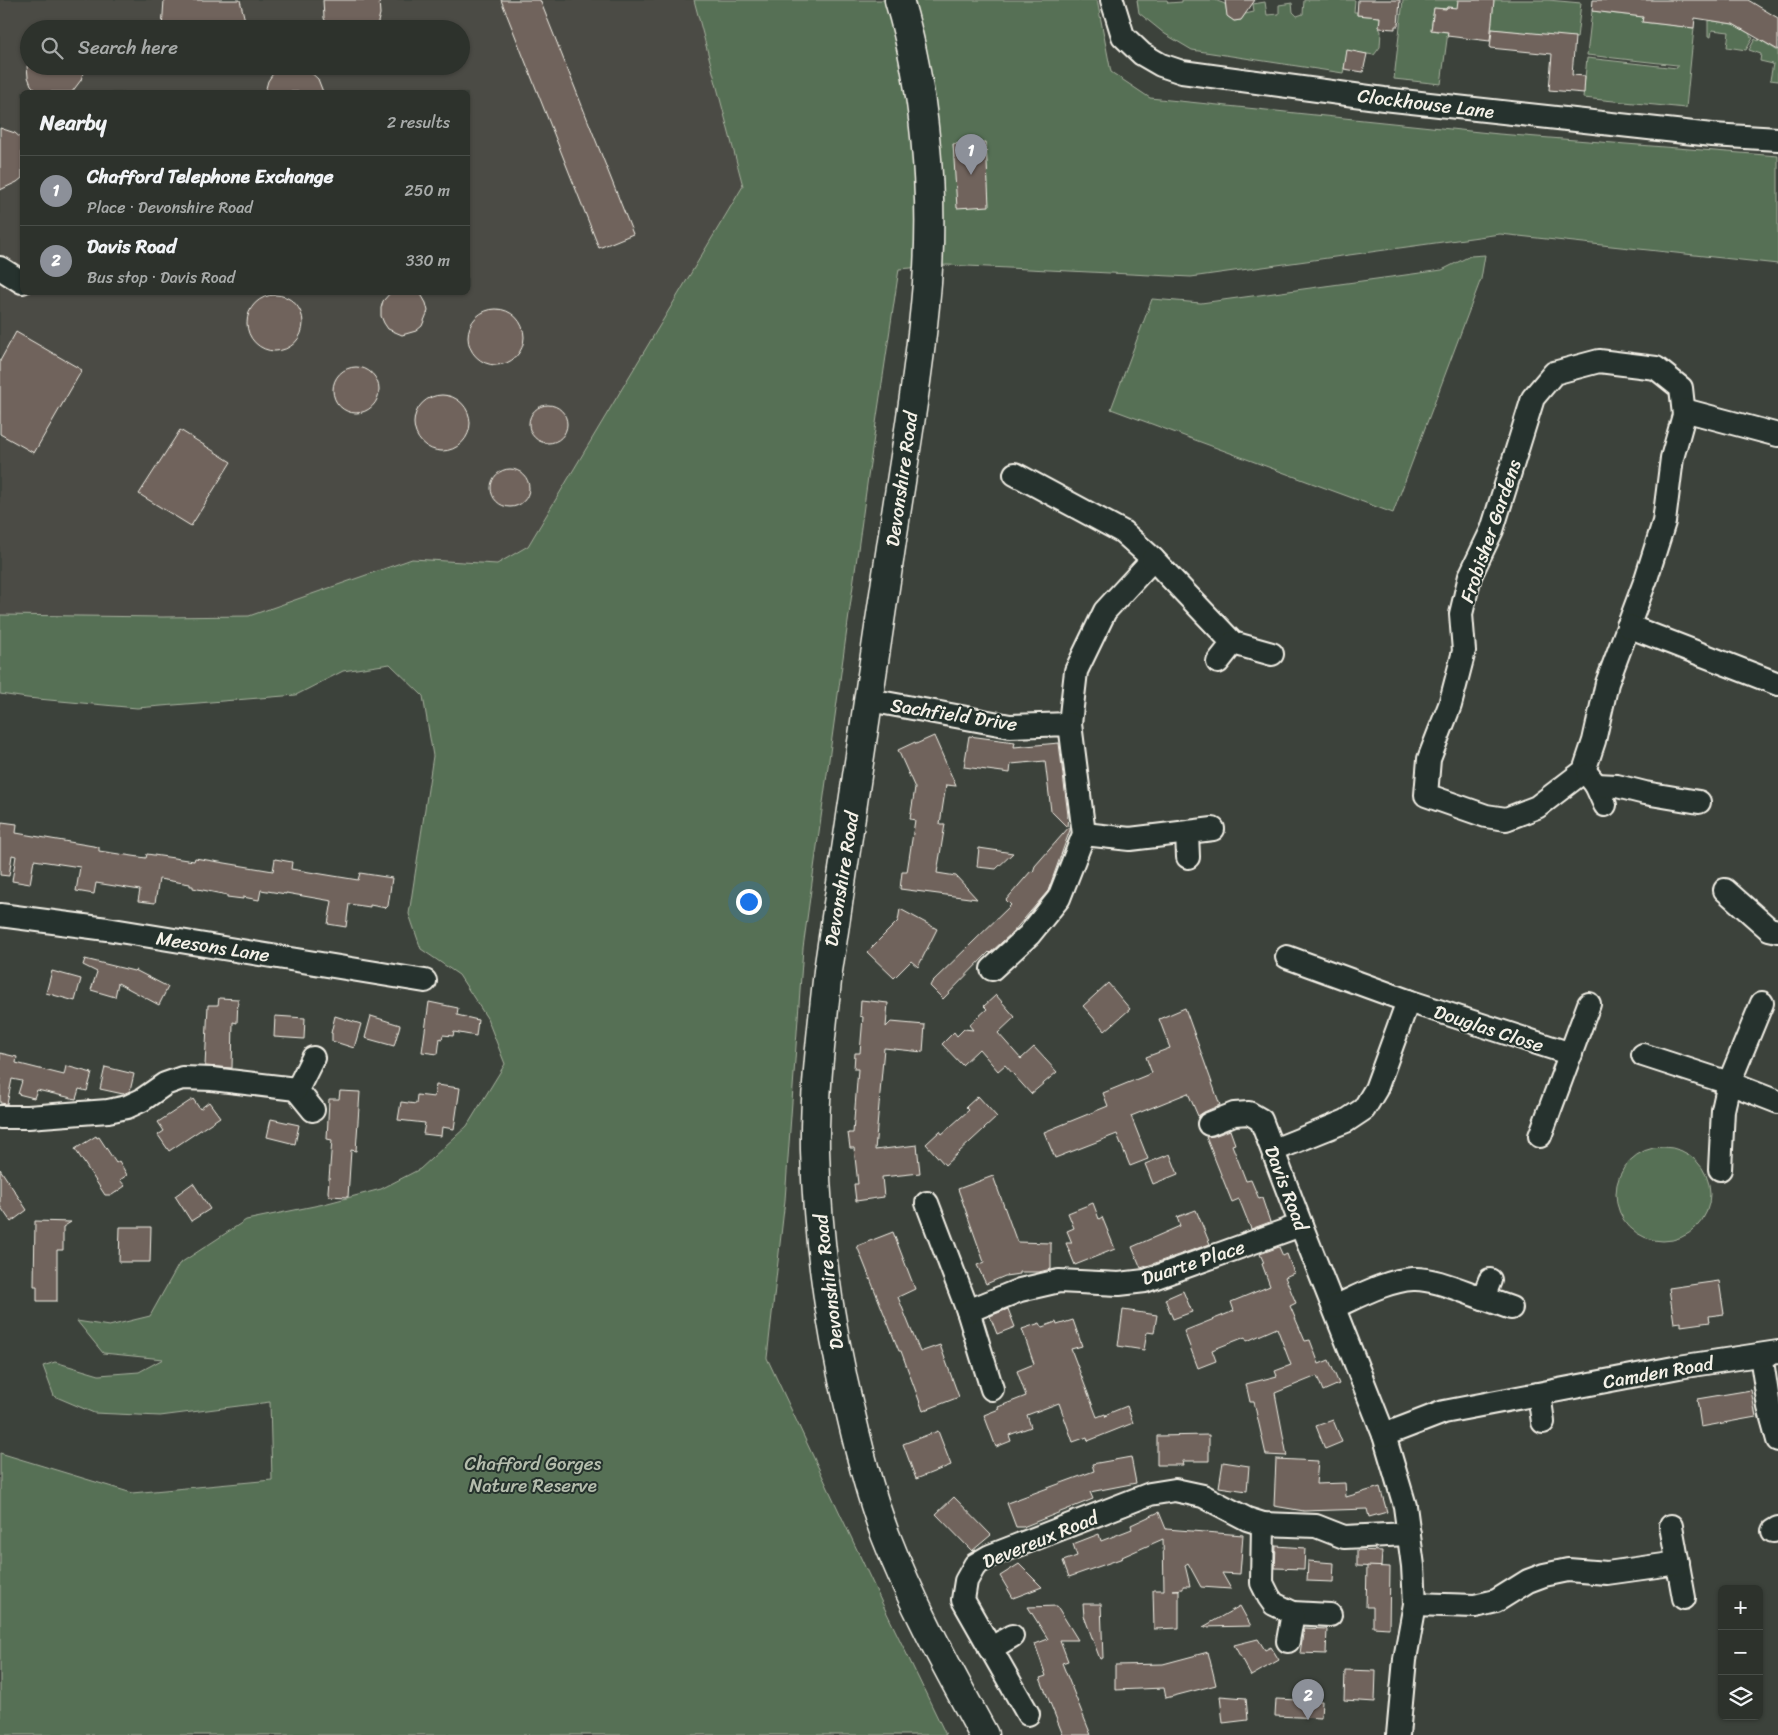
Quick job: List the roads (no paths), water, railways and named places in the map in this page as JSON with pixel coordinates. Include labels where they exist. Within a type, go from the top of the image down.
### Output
[{"type":"main road","name":"Devonshire Road","points":[[899,0],[915,60],[926,160],[929,245],[925,300],[917,372],[828,971],[819,1059],[815,1150],[822,1253],[838,1361],[863,1467],[885,1534],[922,1621],[984,1735]]},
{"type":"street","name":"Clockhouse Lane","points":[[1112,0],[1123,36],[1142,54],[1161,65],[1182,72],[1384,99],[1712,135],[1778,139]]},
{"type":"street","points":[[0,268],[20,281]]},
{"type":"street","name":"Frobisher Gardens","points":[[1599,361],[1656,368],[1681,388],[1684,410],[1672,458],[1664,522],[1646,579],[1607,683],[1594,741],[1590,778],[1537,807],[1506,819],[1486,816],[1426,795],[1429,759],[1450,705],[1464,651],[1461,614],[1470,576],[1492,530],[1533,398],[1554,373],[1599,361]]},
{"type":"street","points":[[1684,410],[1778,436]]},
{"type":"street","points":[[1015,474],[1123,532],[1153,559],[1233,643],[1272,654]]},
{"type":"street","points":[[992,969],[1029,935],[1059,898],[1084,834],[1070,724],[1076,671],[1105,611],[1153,559]]},
{"type":"street","points":[[1628,626],[1778,684]]},
{"type":"street","points":[[1218,662],[1233,643]]},
{"type":"street","name":"Sachfield Drive","points":[[869,700],[1010,726],[1070,724]]},
{"type":"street","points":[[1590,778],[1645,793],[1699,802]]},
{"type":"street","points":[[1590,778],[1606,805]]},
{"type":"street","points":[[1084,834],[1130,839],[1213,829]]},
{"type":"street","points":[[1187,833],[1188,857]]},
{"type":"street","points":[[1725,890],[1769,929],[1778,931]]},
{"type":"street","name":"Meesons Lane","points":[[0,916],[107,929],[425,981]]},
{"type":"street","name":"Douglas Close","points":[[1288,957],[1408,1001],[1571,1054]]},
{"type":"street","points":[[1274,1150],[1346,1122],[1364,1109],[1376,1089],[1408,1001]]},
{"type":"street","points":[[1720,1169],[1723,1110],[1728,1082],[1762,1003]]},
{"type":"street","points":[[1540,1136],[1589,1004]]},
{"type":"street","points":[[1643,1055],[1728,1082],[1778,1102]]},
{"type":"street","points":[[296,1089],[313,1058]]},
{"type":"street","points":[[0,1117],[28,1117],[108,1111],[126,1107],[142,1100],[165,1084],[182,1078],[196,1077],[296,1089],[313,1110]]},
{"type":"street","name":"Davis Road","points":[[1209,1124],[1234,1114],[1249,1113],[1261,1120],[1384,1435],[1405,1506],[1415,1604],[1405,1659],[1398,1735]]},
{"type":"street","points":[[927,1203],[968,1311],[992,1389]]},
{"type":"street","name":"Duarte Place","points":[[968,1311],[1020,1290],[1059,1281],[1119,1284],[1145,1281],[1301,1225]]},
{"type":"street","points":[[1334,1307],[1399,1281],[1414,1279],[1487,1289],[1511,1308]]},
{"type":"street","points":[[1770,1354],[1769,1408],[1778,1440]]},
{"type":"street","name":"Camden Road","points":[[1384,1435],[1444,1412],[1679,1367],[1770,1354]]},
{"type":"street","points":[[1538,1394],[1543,1422]]},
{"type":"street","name":"Devereux Road","points":[[1028,1714],[963,1600],[966,1581],[975,1565],[990,1556],[1150,1494],[1175,1490],[1203,1496],[1247,1519],[1264,1524],[1316,1526],[1344,1537],[1409,1534]]},
{"type":"street","points":[[1264,1524],[1262,1583],[1274,1604],[1293,1613],[1330,1616]]},
{"type":"street","points":[[1672,1526],[1684,1598]]},
{"type":"street","points":[[1415,1604],[1475,1606],[1496,1601],[1528,1581],[1544,1575],[1568,1570],[1607,1573],[1678,1563]]},
{"type":"street","points":[[1288,1641],[1293,1613]]},
{"type":"street","points":[[990,1649],[1012,1636]]},
{"type":"place","name":"Chafford Telephone Exchange","points":[[971,175]]},
{"type":"place","name":"Davis Road","points":[[1308,1720]]},
{"type":"park label","name":"Chafford Gorges Nature Reserve","points":[[533,1474]]}]
